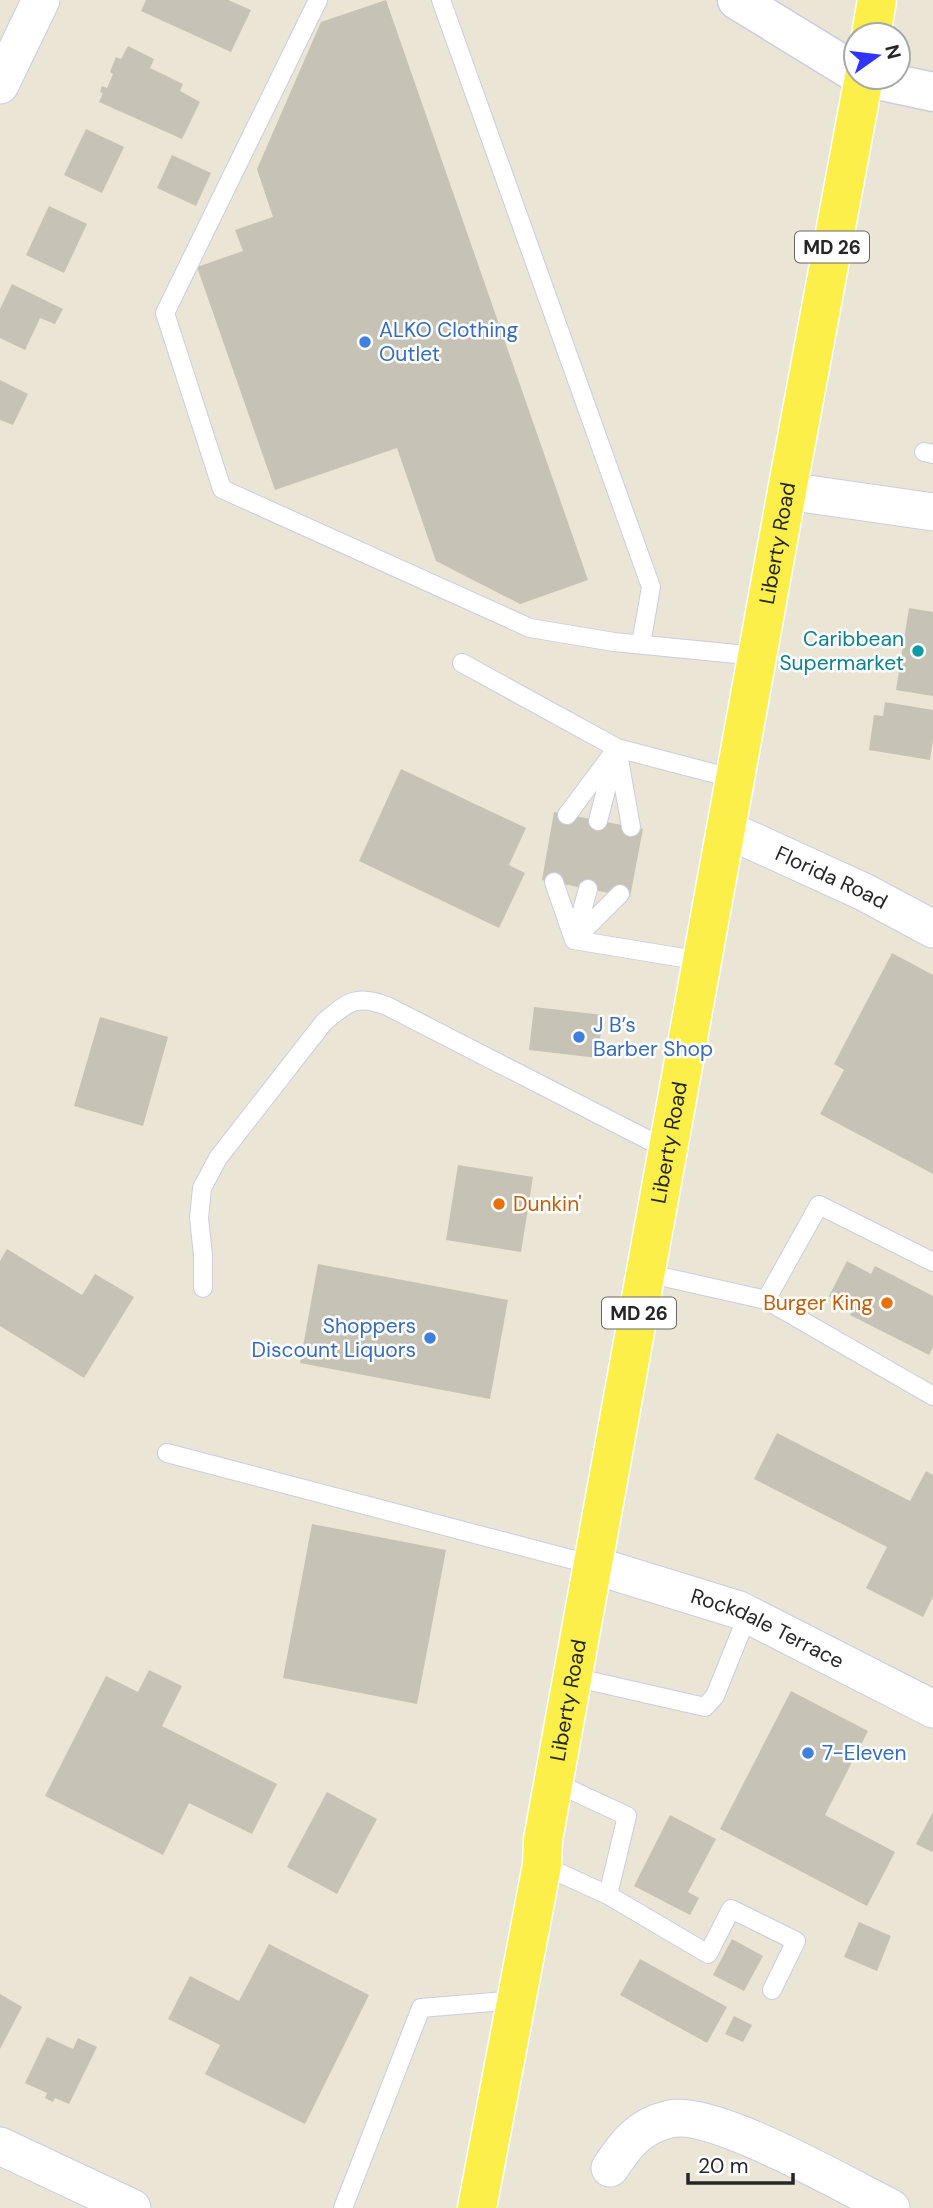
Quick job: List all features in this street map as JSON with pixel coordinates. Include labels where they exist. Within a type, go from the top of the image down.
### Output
[{"type":"main road","points":[[737,0],[842,64]]},
{"type":"main road","points":[[873,21],[877,0]]},
{"type":"main road","points":[[912,87],[933,92]]},
{"type":"main road","name":"Liberty Road","points":[[477,2208],[542,1865],[543,1840],[861,91]]},
{"type":"street","points":[[0,85],[41,0]]},
{"type":"street","points":[[787,491],[933,512]]},
{"type":"street","name":"Florida Road","points":[[726,829],[864,892],[933,929]]},
{"type":"street","name":"Rockdale Terrace","points":[[593,1565],[748,1614],[933,1709]]},
{"type":"street","points":[[610,2168],[629,2140],[647,2127],[671,2118],[701,2120],[743,2134],[891,2208]]},
{"type":"street","points":[[0,2146],[132,2208]]},
{"type":"lane","points":[[318,0],[165,313],[222,489],[530,628],[641,644],[757,656]]},
{"type":"lane","points":[[440,0],[651,587],[641,644]]},
{"type":"lane","points":[[462,663],[617,748],[735,779]]},
{"type":"lane","points":[[567,815],[617,748]]},
{"type":"lane","points":[[598,821],[617,748]]},
{"type":"lane","points":[[617,748],[631,827]]},
{"type":"lane","points":[[554,882],[574,940]]},
{"type":"lane","points":[[574,940],[588,889]]},
{"type":"lane","points":[[574,940],[620,894]]},
{"type":"lane","points":[[574,940],[702,961]]},
{"type":"lane","points":[[203,1288],[199,1219],[202,1188],[218,1158],[324,1022],[343,1006],[358,1000],[370,999],[387,1006],[668,1150]]},
{"type":"lane","points":[[766,1300],[819,1205],[933,1262]]},
{"type":"lane","points":[[646,1273],[766,1300],[933,1396]]},
{"type":"lane","points":[[167,1452],[593,1565]]},
{"type":"lane","points":[[573,1677],[705,1707],[715,1696],[748,1614]]},
{"type":"lane","points":[[554,1782],[627,1816],[608,1895]]},
{"type":"lane","points":[[542,1865],[608,1895],[708,1954],[731,1909],[796,1941],[772,1990]]},
{"type":"lane","points":[[343,2208],[421,2008],[515,2000]]},
{"type":"building","points":[[146,0],[228,0],[251,10],[231,52],[141,11]]},
{"type":"building","points":[[386,0],[588,580],[520,604],[436,561],[397,448],[275,490],[197,267],[243,251],[235,230],[273,217],[257,169],[321,22]]},
{"type":"building","points":[[128,46],[154,59],[150,68],[183,84],[180,91],[200,102],[182,139],[99,102],[103,93],[100,92],[102,86],[107,88],[113,74],[110,72],[116,57],[121,59]]},
{"type":"building","points":[[86,129],[124,147],[102,193],[64,175]]},
{"type":"building","points":[[172,155],[211,173],[196,206],[157,188]]},
{"type":"building","points":[[49,206],[87,224],[64,273],[26,255]]},
{"type":"building","points":[[12,284],[63,309],[55,324],[40,318],[25,350],[0,338],[0,309]]},
{"type":"building","points":[[0,380],[28,394],[13,425],[0,420]]},
{"type":"building","name":"Caribbean Supermarket","points":[[909,608],[933,612],[933,696],[896,690]]},
{"type":"building","points":[[885,702],[933,710],[930,760],[869,750],[874,715],[883,716]]},
{"type":"building","points":[[401,769],[526,828],[509,865],[525,873],[499,928],[359,861]]},
{"type":"building","points":[[554,812],[643,829],[630,897],[542,880]]},
{"type":"building","points":[[892,953],[933,975],[933,1174],[820,1114],[844,1070],[834,1064]]},
{"type":"building","points":[[534,1007],[603,1015],[598,1058],[529,1050]]},
{"type":"building","points":[[100,1017],[168,1037],[143,1126],[74,1106]]},
{"type":"building","points":[[458,1165],[533,1177],[521,1252],[446,1240]]},
{"type":"building","points":[[7,1249],[82,1295],[95,1274],[134,1297],[84,1378],[0,1326],[0,1261]]},
{"type":"building","name":"Burger King","points":[[847,1261],[871,1274],[875,1266],[933,1296],[933,1347],[929,1355],[850,1315],[853,1309],[829,1296]]},
{"type":"building","points":[[318,1264],[508,1300],[490,1399],[300,1363]]},
{"type":"building","points":[[777,1433],[910,1501],[926,1471],[933,1475],[933,1597],[923,1617],[866,1588],[887,1547],[754,1479]]},
{"type":"building","points":[[312,1524],[446,1550],[417,1704],[283,1678]]},
{"type":"building","points":[[149,1670],[182,1686],[162,1726],[277,1784],[252,1834],[189,1803],[163,1855],[45,1796],[106,1676],[138,1692]]},
{"type":"building","points":[[791,1691],[868,1731],[825,1815],[895,1852],[867,1906],[720,1829]]},
{"type":"building","points":[[327,1792],[377,1819],[337,1894],[287,1867]]},
{"type":"building","points":[[933,1812],[933,1849],[932,1852],[916,1844]]},
{"type":"building","points":[[670,1815],[716,1839],[688,1892],[699,1898],[690,1915],[634,1886]]},
{"type":"building","points":[[859,1922],[891,1936],[877,1971],[844,1957]]},
{"type":"building","points":[[732,1939],[763,1956],[744,1991],[713,1975]]},
{"type":"building","points":[[269,1944],[369,1995],[305,2124],[205,2074],[220,2045],[168,2019],[190,1976],[239,2001]]},
{"type":"building","points":[[640,1959],[727,2007],[707,2043],[620,1995]]},
{"type":"building","points":[[0,1994],[22,2007],[0,2049]]},
{"type":"building","points":[[734,2016],[752,2025],[743,2042],[725,2034]]},
{"type":"building","points":[[47,2037],[73,2049],[78,2038],[97,2047],[69,2104],[55,2098],[53,2102],[45,2098],[47,2093],[25,2083]]},
{"type":"place","name":"ALKO Clothing Outlet","points":[[365,342]]},
{"type":"place","name":"Caribbean Supermarket","points":[[918,651]]},
{"type":"place","name":"J B’s Barber Shop","points":[[579,1037]]},
{"type":"place","name":"Dunkin'","points":[[499,1204]]},
{"type":"place","name":"Burger King","points":[[887,1303]]},
{"type":"place","name":"Shoppers Discount Liquors","points":[[430,1338]]},
{"type":"place","name":"7-Eleven","points":[[808,1753]]}]
